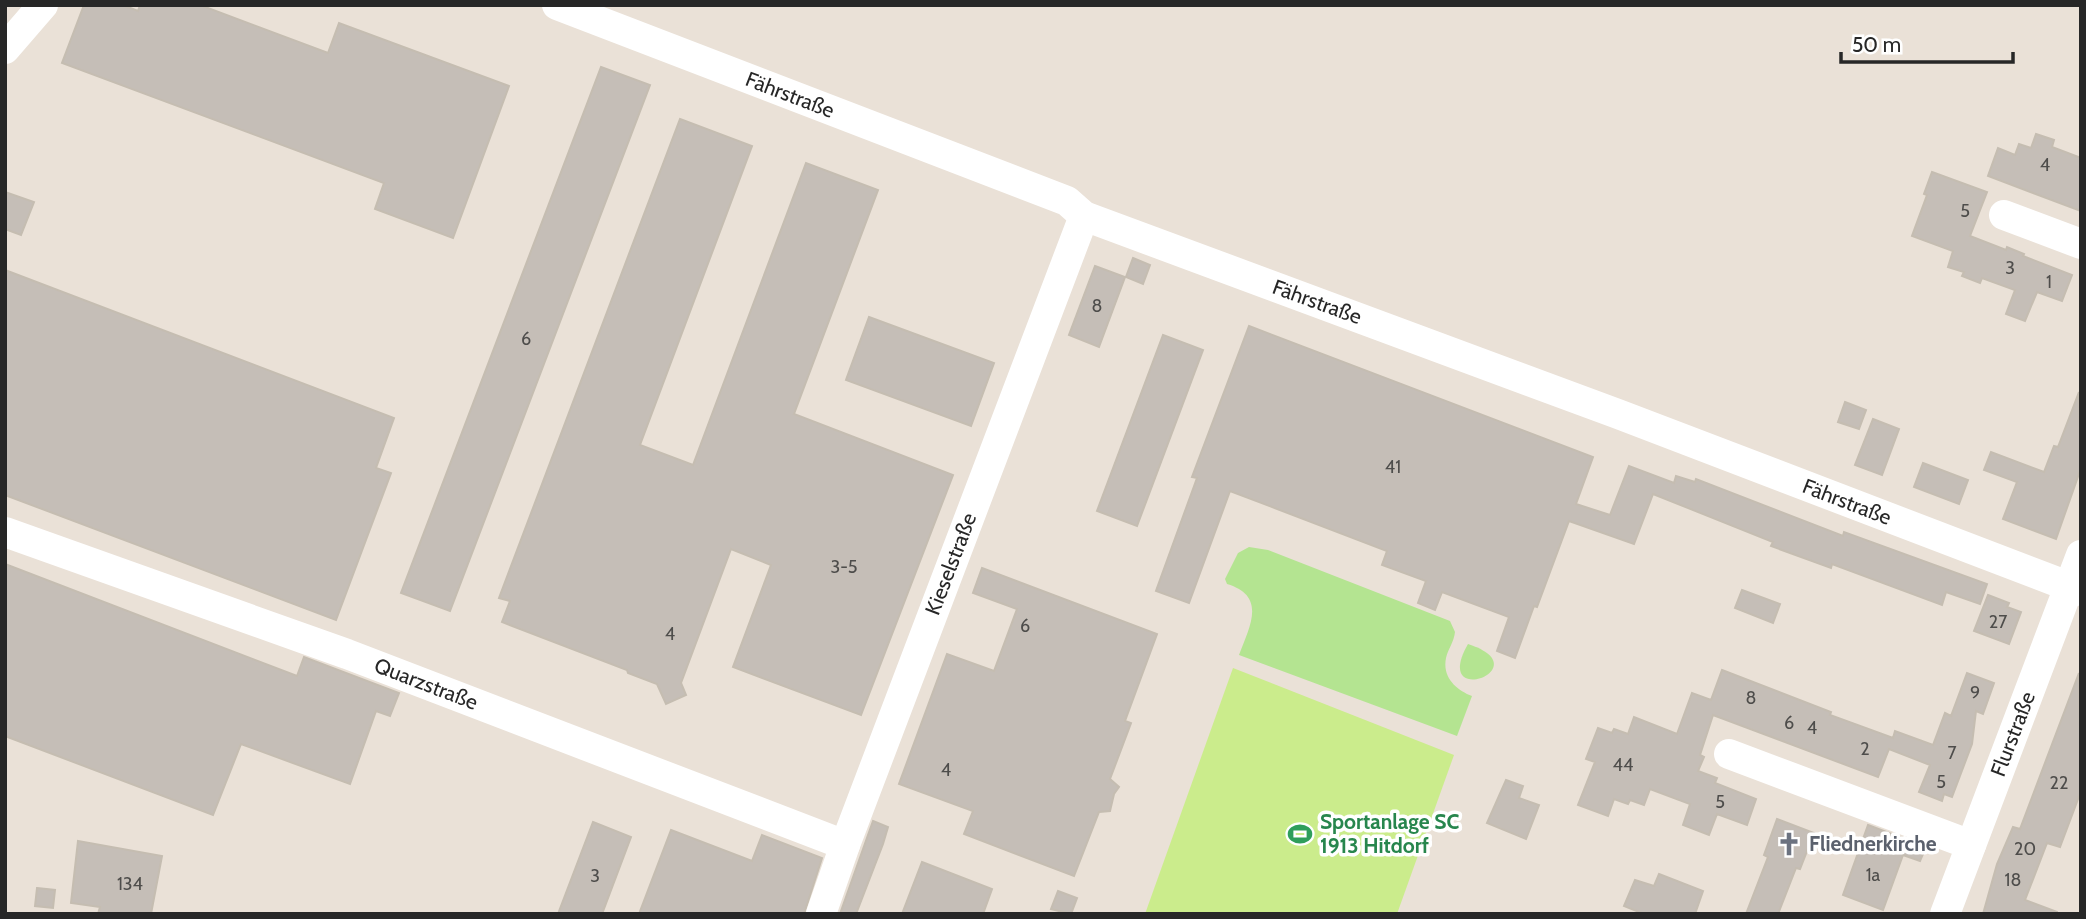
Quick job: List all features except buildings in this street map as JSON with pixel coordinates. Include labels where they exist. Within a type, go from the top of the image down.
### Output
[{"type":"street","points":[[5,49],[43,5]]},
{"type":"street","name":"Fährstraße","points":[[557,5],[1067,201],[1084,216],[1618,414],[2075,589]]},
{"type":"street","points":[[2004,215],[2081,244]]},
{"type":"street","name":"Kieselstraße","points":[[821,914],[1084,216]]},
{"type":"street","name":"Quarzstraße","points":[[5,532],[347,654],[845,845]]},
{"type":"street","name":"Flurstraße","points":[[1945,914],[2075,589],[2081,555]]},
{"type":"street","points":[[1728,754],[1971,845]]},
{"type":"green space","points":[[1249,547],[1268,550],[1450,621],[1455,632],[1446,658],[1446,672],[1456,687],[1472,696],[1457,736],[1239,655],[1251,623],[1251,604],[1247,596],[1227,584],[1225,579],[1238,553]]},
{"type":"green space","points":[[1468,644],[1488,654],[1494,663],[1490,672],[1482,678],[1471,679],[1462,675],[1460,664]]},
{"type":"green space","name":"Sportanlage SC 1913 Hitdorf","points":[[1233,668],[1454,755],[1397,914],[1145,914]]},
{"type":"place","name":"Sportanlage SC 1913 Hitdorf","points":[[1300,834]]},
{"type":"place","name":"Fliednerkirche","points":[[1789,844]]}]
